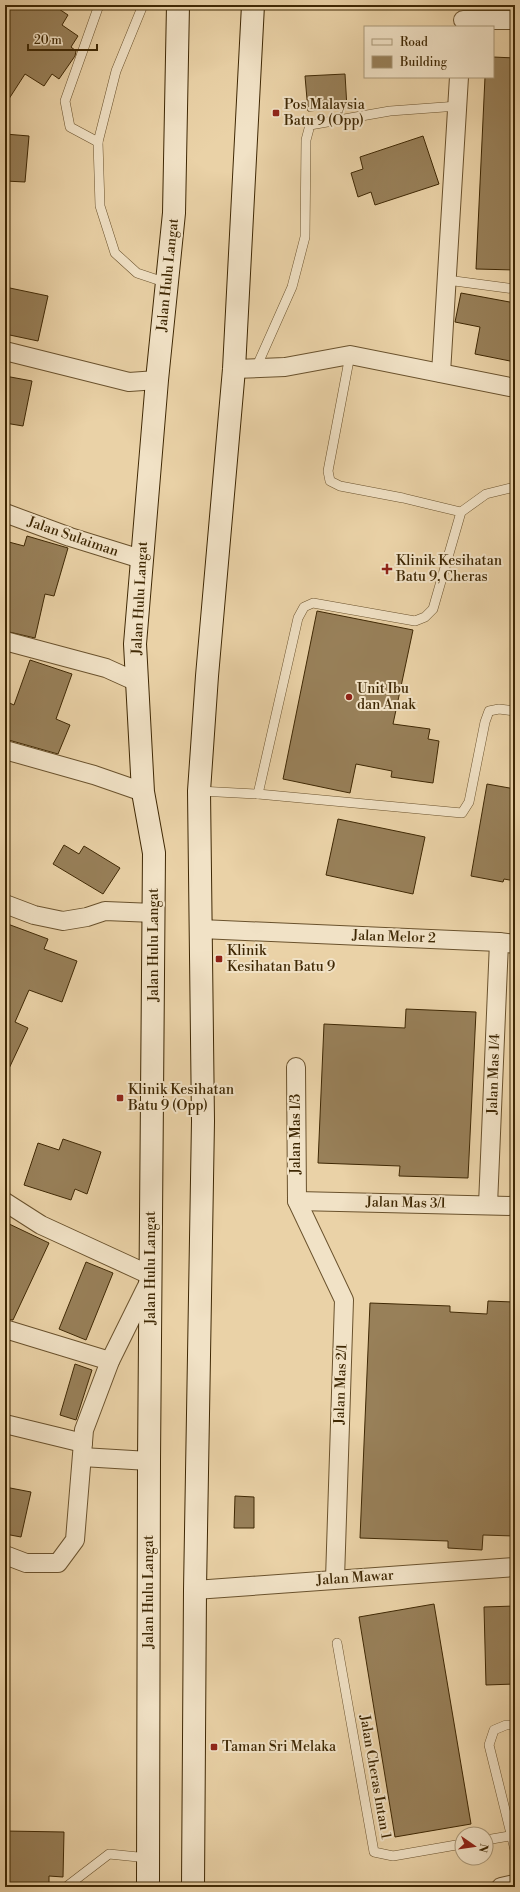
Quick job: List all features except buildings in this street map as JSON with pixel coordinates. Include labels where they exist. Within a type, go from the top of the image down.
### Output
[{"type":"main road","name":"Jalan Hulu Langat","points":[[148,1887],[149,1461],[152,1276],[154,853],[143,792],[135,644],[157,380],[174,213],[178,5]]},
{"type":"main road","points":[[193,1887],[195,1590],[203,1121],[199,792],[206,676],[234,369],[253,5]]},
{"type":"street","points":[[463,17],[515,20]]},
{"type":"street","points":[[441,374],[459,78]]},
{"type":"street","points":[[5,352],[129,382],[157,380]]},
{"type":"street","points":[[234,369],[285,367],[350,355],[515,388]]},
{"type":"street","name":"Jalan Sulaiman","points":[[5,513],[70,537],[141,559]]},
{"type":"street","points":[[5,641],[106,668],[138,682]]},
{"type":"street","points":[[5,750],[94,775],[143,792]]},
{"type":"street","points":[[5,904],[34,915],[63,921],[87,917],[105,911],[154,913]]},
{"type":"street","name":"Jalan Melor 2","points":[[201,929],[507,943]]},
{"type":"street","name":"Jalan Mas 1/4","points":[[488,1205],[507,943]]},
{"type":"street","name":"Jalan Mas 1/3","points":[[296,1068],[297,1201]]},
{"type":"street","name":"Jalan Mas 3/1","points":[[297,1201],[515,1206]]},
{"type":"street","name":"Jalan Mas 2/1","points":[[297,1201],[344,1300],[335,1579]]},
{"type":"street","points":[[5,1202],[41,1225],[152,1276],[110,1361],[84,1430],[75,1540],[58,1563],[26,1563],[5,1555]]},
{"type":"street","points":[[5,1329],[110,1361]]},
{"type":"street","points":[[5,1424],[83,1450],[149,1461]]},
{"type":"street","name":"Jalan Mawar","points":[[195,1590],[515,1567]]},
{"type":"street","points":[[501,1887],[515,1884]]},
{"type":"lane","points":[[98,5],[65,101],[70,127],[98,142]]},
{"type":"lane","points":[[143,5],[116,71],[98,142],[100,206],[115,253],[137,273],[167,283]]},
{"type":"lane","points":[[256,368],[292,287],[305,238],[306,140],[310,125],[390,111],[458,106]]},
{"type":"lane","points":[[447,280],[515,289]]},
{"type":"lane","points":[[350,355],[328,471],[330,482],[340,486],[403,498],[461,512]]},
{"type":"lane","points":[[258,794],[298,618],[304,607],[312,603],[415,621],[426,617],[433,609],[461,512],[486,494],[515,487]]},
{"type":"lane","points":[[199,792],[258,794],[462,813],[469,802],[485,722],[489,711],[499,708],[515,711]]},
{"type":"lane","name":"Jalan Cheras Intan 1","points":[[337,1643],[374,1852],[393,1856],[454,1845]]},
{"type":"lane","points":[[515,1725],[506,1725],[494,1730],[489,1745],[513,1836],[515,1850]]},
{"type":"lane","points":[[494,1839],[513,1836]]},
{"type":"lane","points":[[66,1887],[109,1854],[148,1858]]},
{"type":"place","name":"Pos Malaysia Batu 9 (Opp)","points":[[276,113]]},
{"type":"place","name":"Klinik Kesihatan Batu 9, Cheras","points":[[387,569]]},
{"type":"place","name":"Unit Ibu dan Anak","points":[[349,697]]},
{"type":"place","name":"Klinik Kesihatan Batu 9","points":[[219,959]]},
{"type":"place","name":"Klinik Kesihatan Batu 9 (Opp)","points":[[120,1098]]},
{"type":"place","name":"Taman Sri Melaka","points":[[214,1747]]}]
